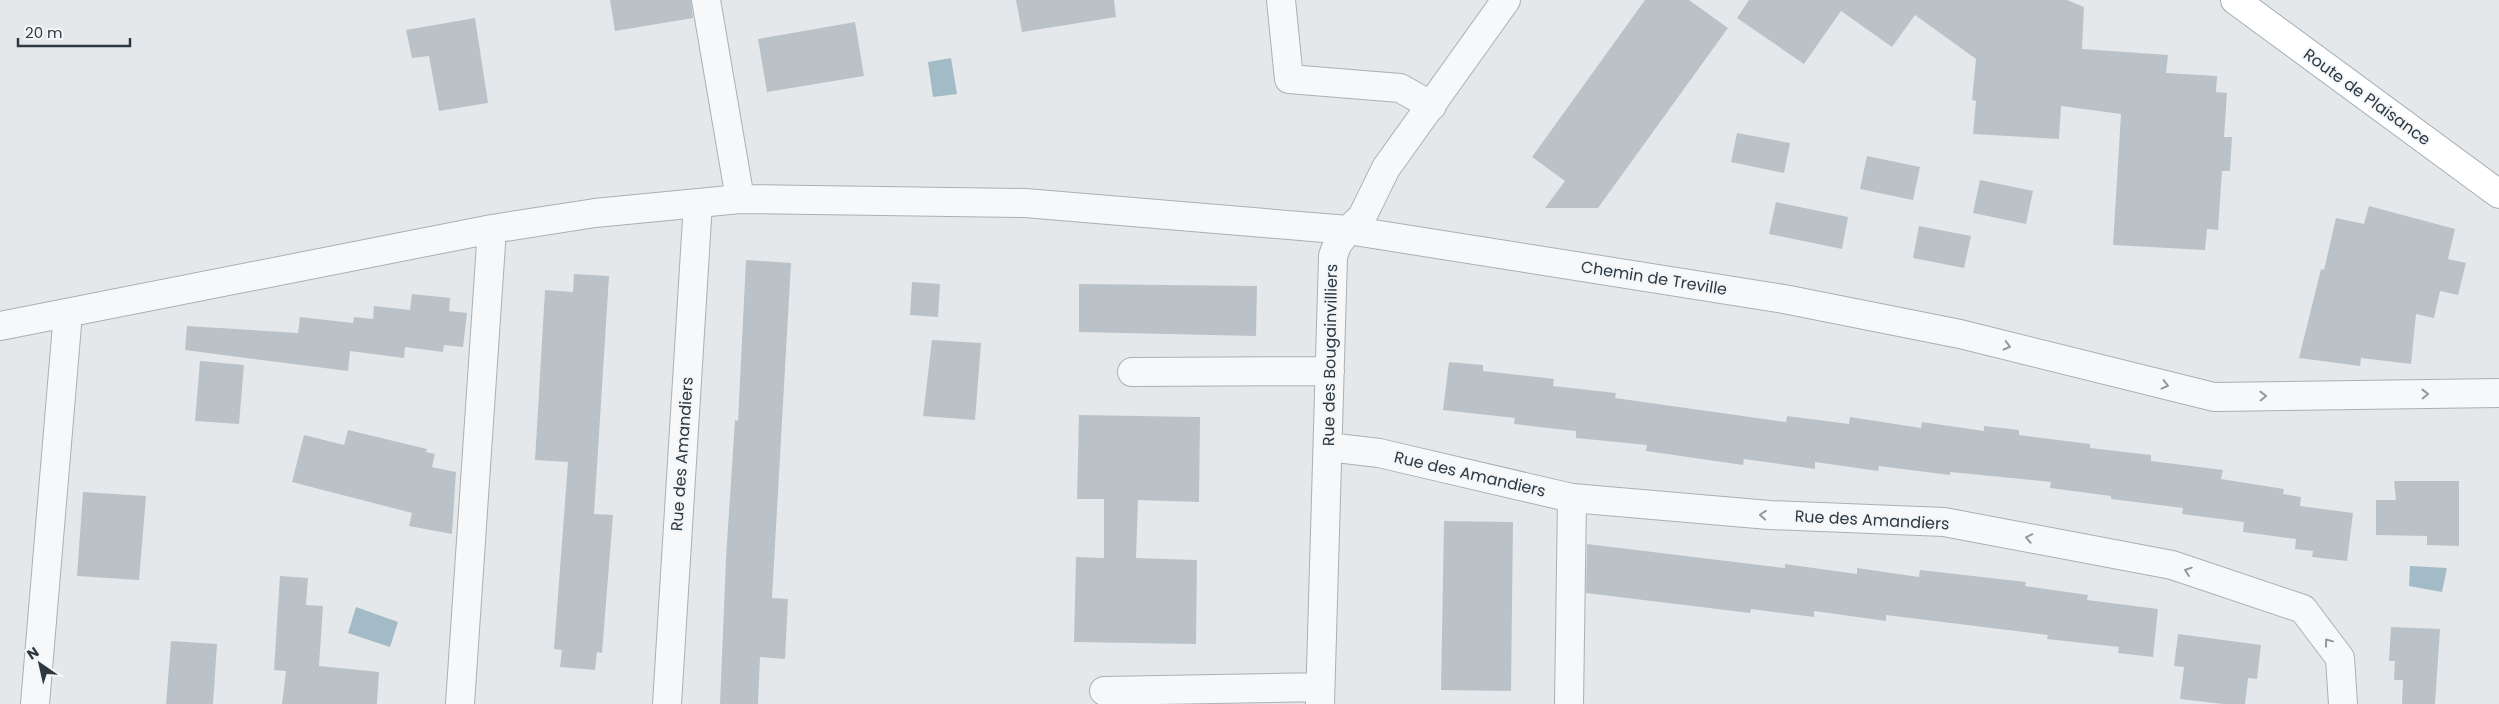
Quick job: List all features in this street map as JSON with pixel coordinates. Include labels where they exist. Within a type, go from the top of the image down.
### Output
[{"type":"main road","name":"Route de Plaisance","points":[[2235,0],[2499,194]]},
{"type":"street","points":[[706,0],[740,199]]},
{"type":"street","points":[[1281,0],[1290,79],[1400,88],[1432,106]]},
{"type":"street","name":"Rue des Bougainvilliers","points":[[1320,696],[1333,256],[1337,245],[1348,230],[1362,217],[1386,168],[1506,0]]},
{"type":"street","name":"Chemin de Treville","points":[[0,326],[492,229],[595,213],[740,199],[1025,203],[1348,230],[1784,299],[1960,334],[2214,397],[2499,393]]},
{"type":"street","name":"Rue des Amandiers","points":[[667,704],[698,203]]},
{"type":"street","points":[[460,704],[492,229]]},
{"type":"street","points":[[35,704],[68,313]]},
{"type":"street","points":[[1132,372],[1330,371]]},
{"type":"street","name":"Rue des Amandiers","points":[[1328,446],[1379,453],[1572,498],[1769,516],[1944,522],[2172,565],[2303,609],[2340,658],[2343,704]]},
{"type":"street","points":[[1569,704],[1572,498]]},
{"type":"street","points":[[1104,691],[1320,696]]},
{"type":"water","points":[[951,58],[957,94],[933,97],[928,62]]},
{"type":"water","points":[[2410,566],[2447,568],[2442,592],[2409,586]]},
{"type":"water","points":[[356,607],[398,622],[390,647],[348,633]]},
{"type":"building","points":[[610,0],[691,0],[693,18],[615,31]]},
{"type":"building","points":[[1016,0],[1114,0],[1116,17],[1022,32]]},
{"type":"building","points":[[1645,0],[1689,0],[1728,28],[1598,208],[1545,208],[1565,181],[1532,157]]},
{"type":"building","points":[[1749,0],[2067,0],[2084,7],[2082,49],[2168,55],[2166,73],[2217,76],[2216,92],[2227,93],[2224,137],[2232,137],[2230,171],[2222,171],[2218,230],[2207,229],[2205,250],[2113,245],[2121,114],[2061,106],[2059,139],[1973,134],[1976,101],[1972,100],[1976,59],[1915,15],[1892,47],[1841,11],[1804,64],[1737,18]]},
{"type":"building","points":[[475,18],[488,103],[439,111],[429,56],[412,58],[406,30]]},
{"type":"building","points":[[855,22],[864,76],[767,92],[758,39]]},
{"type":"building","points":[[1737,133],[1790,143],[1784,173],[1731,162]]},
{"type":"building","points":[[1867,156],[1920,167],[1913,200],[1860,189]]},
{"type":"building","points":[[1980,180],[2033,191],[2026,224],[1973,213]]},
{"type":"building","points":[[1776,202],[1848,217],[1842,249],[1769,234]]},
{"type":"building","points":[[2369,206],[2455,229],[2448,259],[2466,263],[2458,295],[2440,291],[2434,318],[2416,314],[2411,364],[2361,358],[2360,366],[2299,358],[2321,269],[2324,270],[2336,218],[2364,224]]},
{"type":"building","points":[[1919,226],[1971,236],[1964,268],[1913,258]]},
{"type":"building","points":[[746,260],[791,263],[772,598],[788,599],[785,659],[760,657],[758,704],[720,704],[726,558],[735,420],[738,421]]},
{"type":"building","points":[[574,274],[609,276],[594,514],[613,515],[602,653],[597,652],[595,670],[560,667],[562,650],[554,649],[568,462],[535,460],[545,290],[573,292]]},
{"type":"building","points":[[912,282],[940,284],[938,317],[910,315]]},
{"type":"building","points":[[1079,284],[1257,286],[1256,336],[1079,332]]},
{"type":"building","points":[[412,294],[450,298],[449,311],[467,313],[463,347],[444,345],[443,352],[405,347],[404,358],[350,351],[348,371],[185,350],[187,326],[298,333],[300,317],[353,323],[354,317],[373,319],[374,306],[410,310]]},
{"type":"building","points":[[932,340],[981,343],[975,420],[923,416]]},
{"type":"building","points":[[200,361],[244,365],[239,424],[195,421]]},
{"type":"building","points":[[1449,362],[1483,365],[1483,371],[1554,379],[1553,386],[1616,393],[1615,398],[1786,422],[1787,416],[1849,424],[1850,417],[1921,428],[1922,422],[1984,431],[1984,426],[2019,430],[2019,435],[2090,444],[2090,448],[2151,455],[2151,461],[2223,470],[2221,479],[2284,489],[2283,494],[2301,497],[2300,506],[2353,513],[2347,561],[2312,557],[2313,551],[2295,549],[2296,539],[2243,532],[2244,522],[2182,514],[2183,508],[2111,499],[2111,496],[2050,488],[2051,482],[1950,472],[1950,475],[1879,466],[1878,471],[1815,462],[1815,469],[1744,459],[1743,465],[1646,451],[1647,445],[1576,438],[1576,431],[1514,424],[1515,418],[1443,410]]},
{"type":"building","points":[[1079,415],[1200,417],[1199,502],[1138,500],[1136,558],[1197,560],[1196,644],[1074,642],[1076,557],[1104,558],[1104,499],[1077,499]]},
{"type":"building","points":[[348,430],[427,449],[426,452],[435,454],[432,467],[456,472],[452,534],[409,526],[412,513],[292,482],[304,435],[344,445]]},
{"type":"building","points":[[2394,481],[2459,481],[2459,546],[2427,545],[2427,536],[2376,535],[2376,500],[2396,500]]},
{"type":"building","points":[[83,492],[146,496],[139,580],[77,576]]},
{"type":"building","points":[[1444,521],[1513,522],[1511,691],[1441,690]]},
{"type":"building","points":[[1587,544],[1785,568],[1785,564],[1857,574],[1857,568],[1919,577],[1920,570],[2026,582],[2025,586],[2088,595],[2087,600],[2158,609],[2153,657],[2118,653],[2119,647],[2047,639],[2048,635],[1886,615],[1886,621],[1814,611],[1814,617],[1751,609],[1750,613],[1586,593]]},
{"type":"building","points":[[280,576],[308,578],[306,605],[323,606],[319,666],[379,672],[377,704],[282,704],[286,671],[274,670]]},
{"type":"building","points":[[2391,627],[2440,629],[2435,704],[2402,704],[2403,680],[2394,680],[2395,661],[2389,661]]},
{"type":"building","points":[[2178,634],[2261,645],[2257,679],[2248,678],[2245,704],[2223,704],[2180,699],[2184,667],[2174,666]]},
{"type":"building","points":[[171,641],[217,644],[213,704],[166,704]]}]
